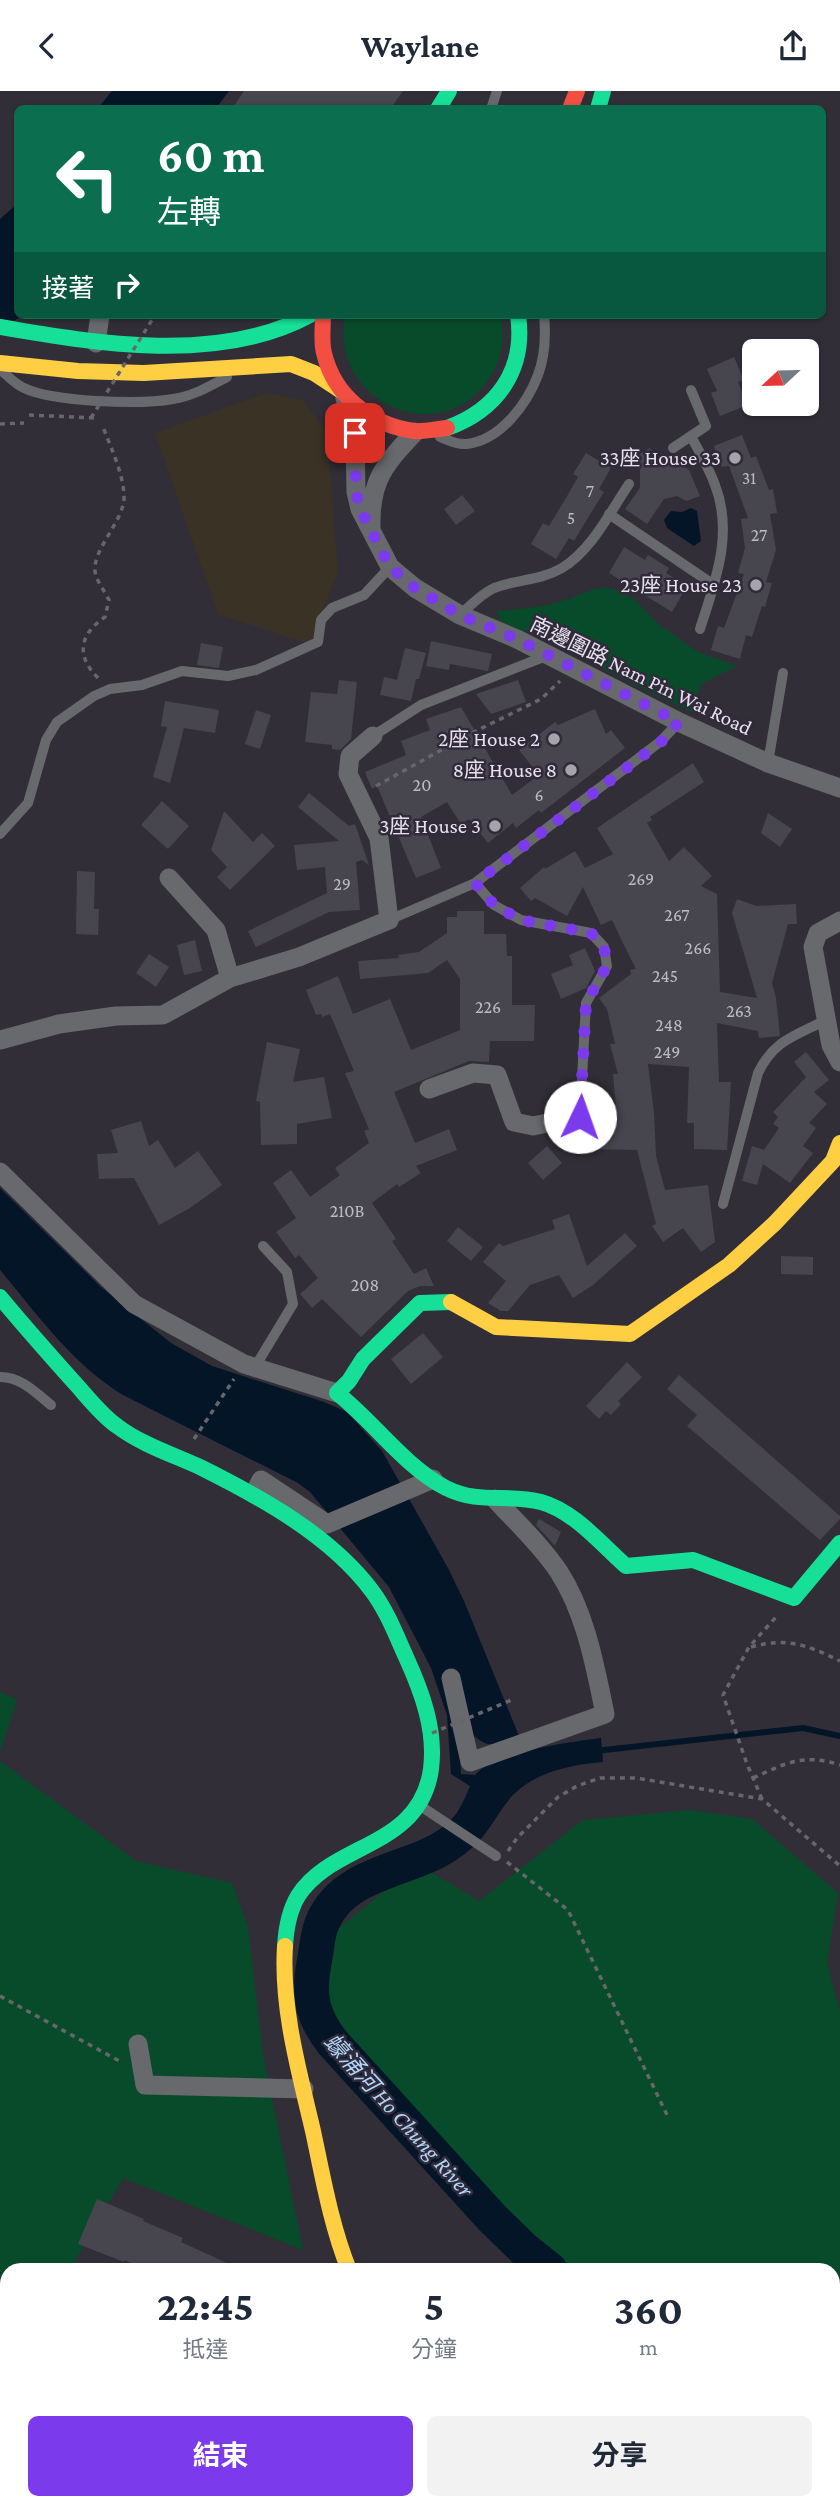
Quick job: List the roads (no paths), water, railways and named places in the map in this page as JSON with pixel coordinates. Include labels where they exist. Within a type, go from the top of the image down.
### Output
[{"type":"street","points":[[96,343],[99,319]]},
{"type":"street","points":[[0,327],[128,346],[199,344],[269,333],[303,319]]},
{"type":"street","points":[[323,319],[323,352],[332,379],[342,394]]},
{"type":"street","points":[[0,363],[78,371],[144,373],[290,364],[314,373],[361,412],[381,424],[422,432],[461,424],[499,395],[514,367],[518,351],[518,319]]},
{"type":"street","name":"南邊圍路 Nam Pin Wai Road","points":[[342,394],[355,433],[356,492],[360,509],[390,567],[415,588],[460,615],[549,655],[679,722],[768,763],[840,788]]},
{"type":"street","points":[[371,534],[372,495],[385,464],[422,432]]},
{"type":"street","points":[[0,1040],[58,1024],[116,1016],[163,1015],[230,978],[299,957],[388,920],[379,838],[348,774],[350,756],[373,736]]},
{"type":"street","points":[[169,878],[216,930],[230,978]]},
{"type":"street","points":[[840,921],[818,933],[813,947],[831,1045],[840,1062]]},
{"type":"street","points":[[429,1089],[473,1073],[497,1075],[514,1122],[533,1126],[580,1117]]},
{"type":"street","points":[[337,1393],[349,1381],[363,1359],[420,1303],[454,1302],[496,1327],[629,1334],[729,1265],[775,1223],[833,1161],[840,1143]]},
{"type":"street","points":[[0,1172],[134,1304],[249,1366],[337,1393],[360,1409],[404,1456],[424,1483],[462,1495],[540,1502],[557,1508],[626,1566],[640,1568],[683,1559],[693,1560],[794,1598],[840,1543]]},
{"type":"street","points":[[0,1297],[34,1339],[99,1410],[119,1427],[254,1494],[315,1535],[373,1593],[411,1665],[425,1702],[432,1733],[432,1758],[428,1783],[419,1804],[404,1822],[386,1835],[309,1882],[298,1895],[290,1912],[284,1944],[285,1977],[304,2089],[325,2186],[347,2263]]},
{"type":"street","points":[[254,1494],[261,1479],[327,1524],[424,1483]]},
{"type":"street","points":[[451,1678],[470,1762],[605,1714],[587,1638],[575,1602],[559,1573],[539,1546],[495,1499]]},
{"type":"street","points":[[138,2043],[145,2085],[304,2089]]},
{"type":"lane","points":[[422,432],[464,445],[489,435],[511,418],[526,399],[538,375],[544,344],[544,319]]},
{"type":"lane","points":[[0,370],[25,388],[48,394],[148,401],[172,400],[198,392],[246,366]]},
{"type":"lane","points":[[673,448],[706,426],[691,390]]},
{"type":"lane","points":[[691,436],[715,483],[723,514],[723,546],[700,629]]},
{"type":"lane","points":[[460,615],[492,589],[505,584],[535,580],[563,567],[586,548],[629,484]]},
{"type":"lane","points":[[609,514],[714,585]]},
{"type":"lane","points":[[0,834],[28,803],[46,740],[57,722],[94,696],[110,689],[142,685],[182,671],[228,676],[256,670],[318,642],[321,620],[332,608],[364,595],[390,567]]},
{"type":"lane","points":[[373,736],[421,705],[549,655]]},
{"type":"lane","points":[[768,763],[783,673]]},
{"type":"lane","points":[[388,920],[475,883],[662,741],[679,722]]},
{"type":"lane","points":[[475,883],[494,905],[521,920],[591,933],[604,947],[607,966],[586,1003],[580,1117]]},
{"type":"lane","points":[[723,1204],[758,1073],[767,1055],[788,1039],[826,1020]]},
{"type":"lane","points":[[249,1366],[293,1304],[287,1272],[263,1246]]},
{"type":"lane","points":[[0,1377],[12,1377],[24,1383],[51,1405]]},
{"type":"lane","points":[[419,1804],[499,1857]]},
{"type":"water","points":[[112,91],[229,91],[218,105],[100,105]]},
{"type":"water","points":[[14,207],[14,319],[17,319],[0,330],[0,219]]},
{"type":"water","points":[[691,508],[697,511],[701,541],[694,546],[667,528],[664,520],[671,511],[682,512]]},
{"type":"water","points":[[0,1188],[101,1287],[171,1343],[212,1366],[347,1412],[382,1451],[464,1601],[519,1736],[490,1744],[472,1734],[460,1757],[461,1774],[475,1775],[498,1760],[534,1749],[601,1738],[603,1762],[567,1767],[533,1780],[513,1795],[473,1847],[433,1865],[423,1847],[451,1821],[470,1786],[451,1774],[447,1715],[431,1668],[389,1587],[310,1492],[298,1483],[123,1395],[72,1354],[0,1270]]},
{"type":"waterway","points":[[595,1751],[803,1728],[840,1736]]},
{"type":"waterway","name":"蠔涌河 Ho Chung River","points":[[467,1828],[451,1843],[432,1854],[370,1878],[351,1888],[335,1902],[323,1921],[318,1936],[311,1986],[313,2006],[320,2024],[333,2043],[493,2219],[541,2263]]},
{"type":"place","name":"33座 House 33","points":[[735,458]]},
{"type":"place","name":"23座 House 23","points":[[756,585]]},
{"type":"place","name":"2座 House 2","points":[[554,739]]},
{"type":"place","name":"8座 House 8","points":[[571,770]]},
{"type":"place","name":"3座 House 3","points":[[495,826]]}]
